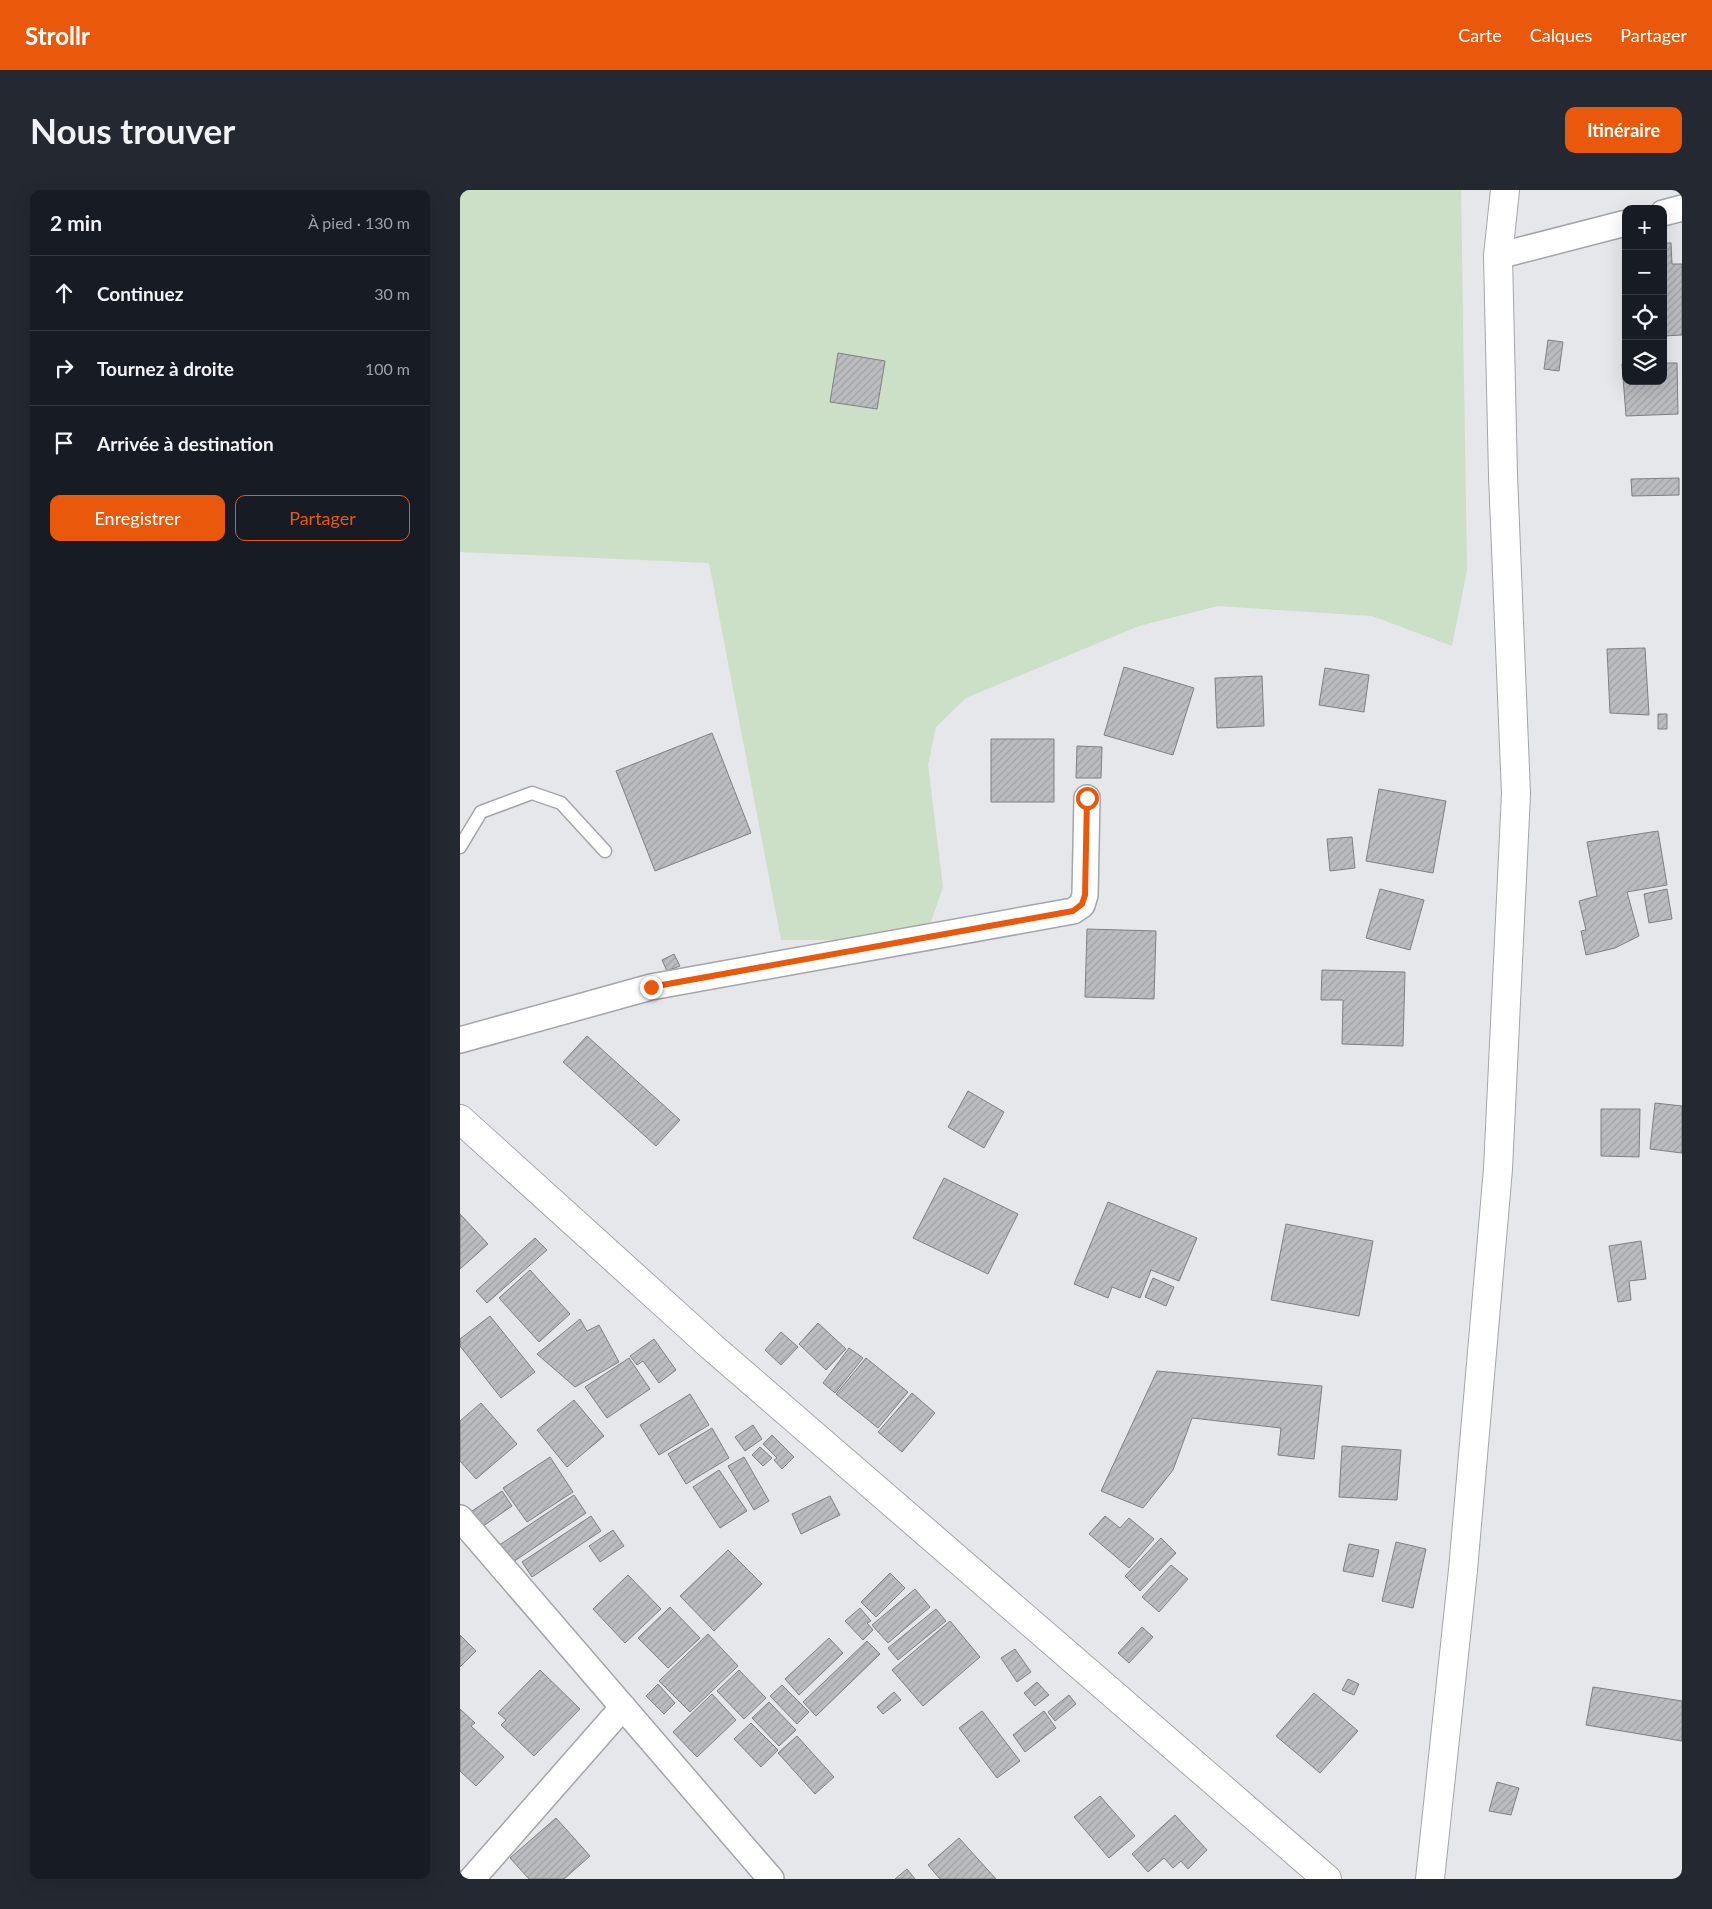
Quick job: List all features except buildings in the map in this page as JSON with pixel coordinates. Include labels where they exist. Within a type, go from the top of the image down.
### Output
[{"type":"main road","points":[[1430,1879],[1464,1560],[1498,1168],[1516,804],[1503,475],[1498,256],[1504,190]]},
{"type":"main road","points":[[460,1119],[712,1348],[1327,1879]]},
{"type":"street","points":[[1667,212],[1682,208]]},
{"type":"street","points":[[1498,256],[1622,223]]},
{"type":"street","points":[[460,1040],[651,987],[1073,911],[1082,904],[1085,895],[1087,798]]},
{"type":"street","points":[[460,1518],[771,1879]]},
{"type":"street","points":[[472,1879],[623,1706]]},
{"type":"lane","points":[[460,847],[481,812],[532,793],[561,803],[605,851]]},
{"type":"green space","points":[[460,190],[1461,190],[1467,570],[1452,646],[1372,616],[1218,606],[1139,626],[966,698],[936,727],[928,765],[943,887],[930,925],[851,940],[781,940],[709,563],[460,552]]},
{"type":"route","points":[[651,987],[915,941],[1073,911],[1082,904],[1085,895],[1087,798]]}]
